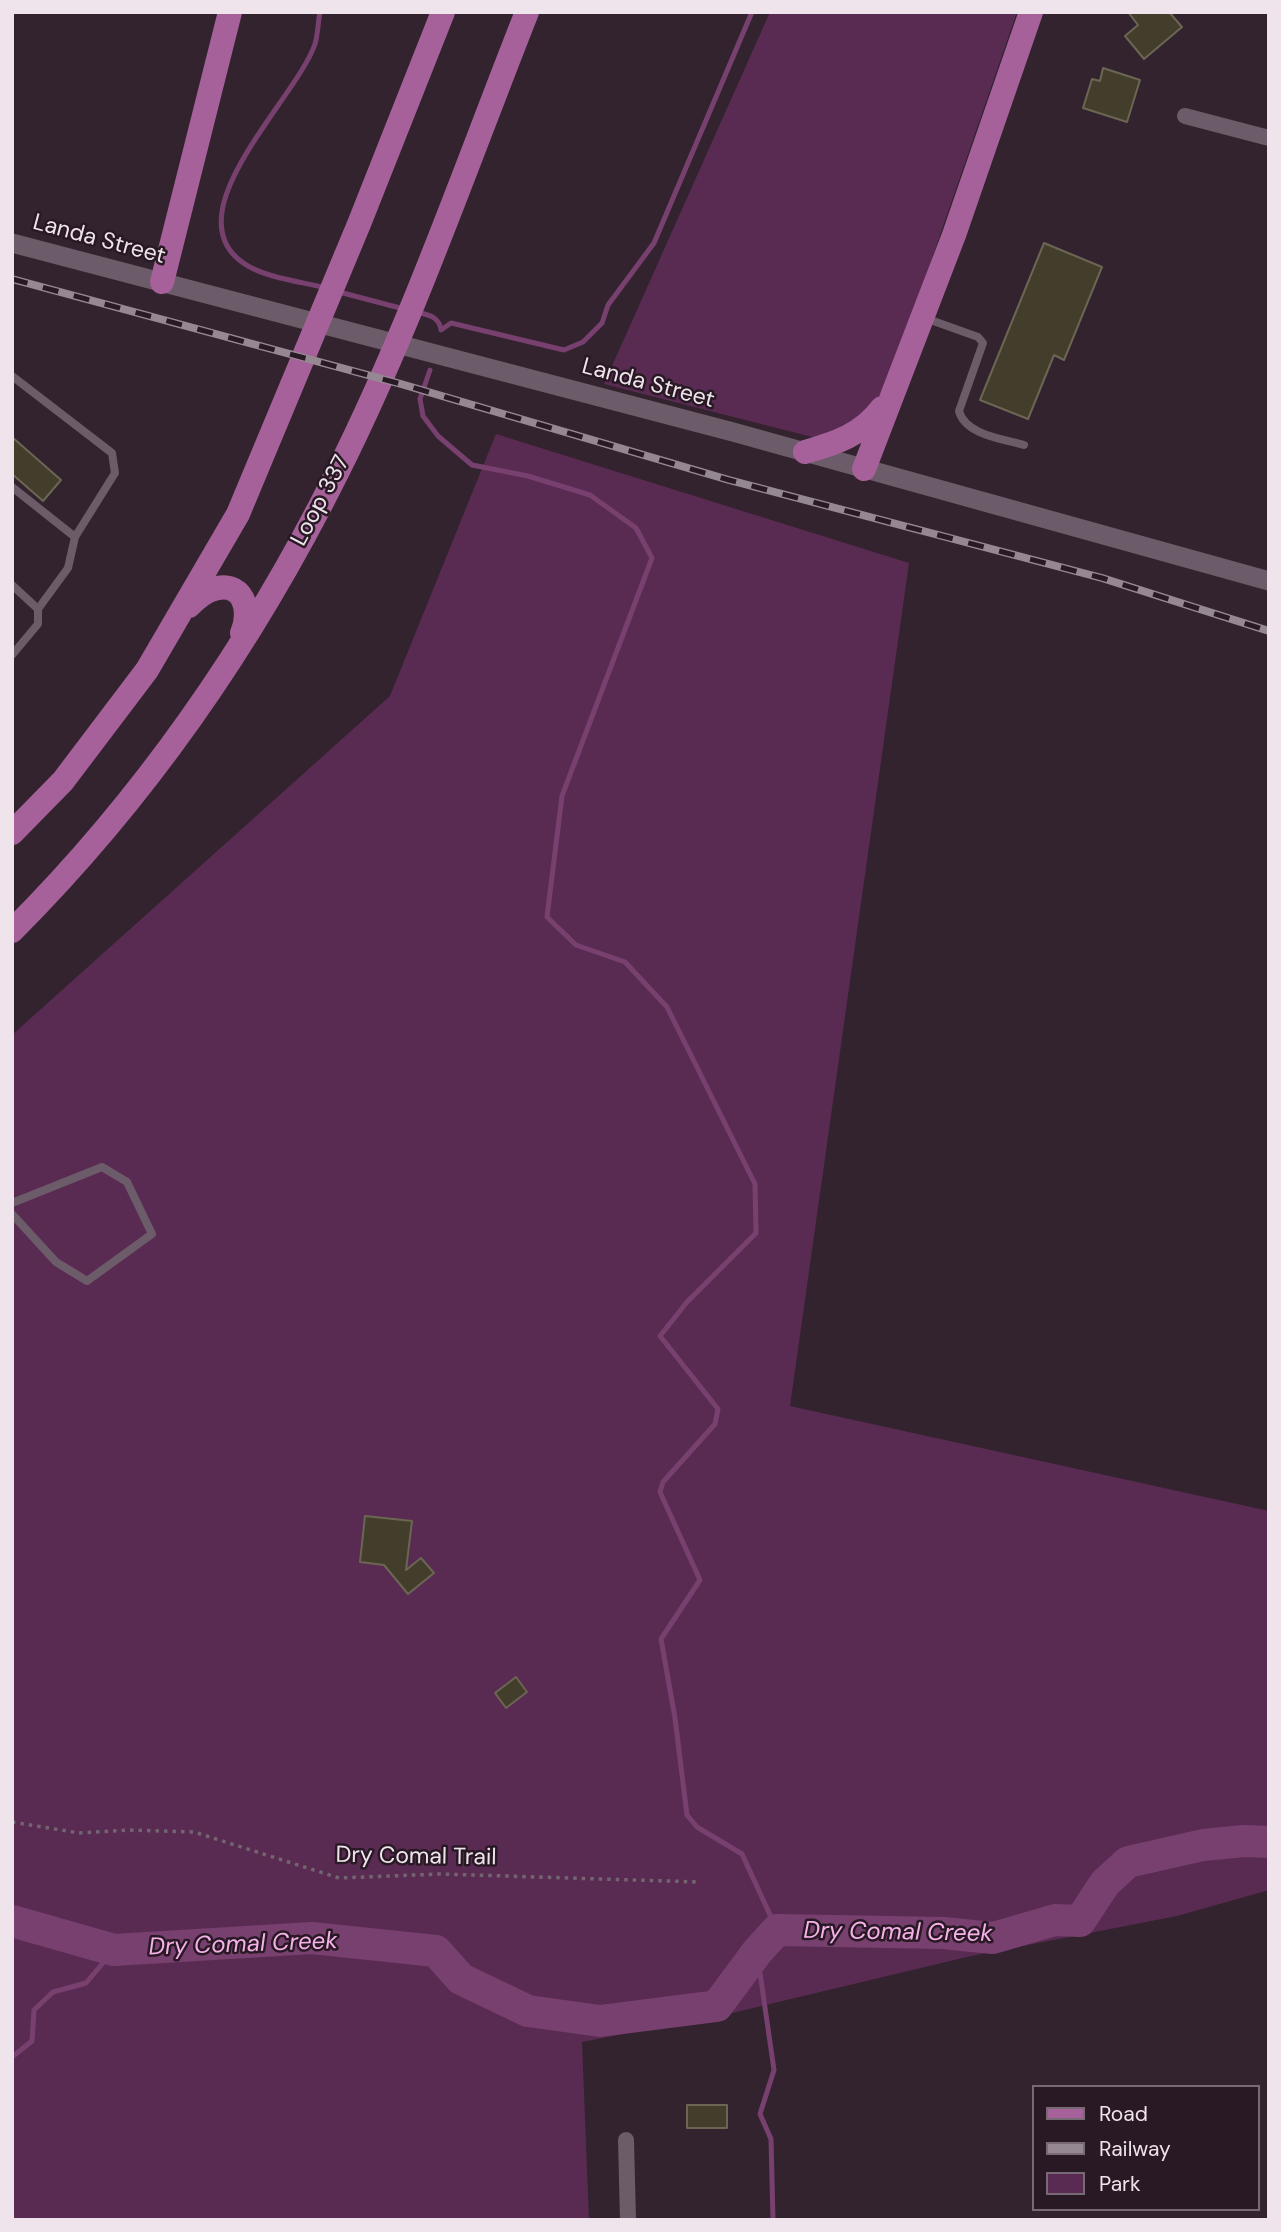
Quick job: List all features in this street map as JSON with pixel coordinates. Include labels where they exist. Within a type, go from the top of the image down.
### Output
[{"type":"main road","points":[[162,282],[230,12]]},
{"type":"main road","points":[[14,828],[63,781],[147,670],[238,514],[359,224],[443,12]]},
{"type":"main road","name":"Loop 337","points":[[12,931],[39,904],[124,805],[174,742],[230,660],[311,523],[362,421],[431,256],[527,12]]},
{"type":"main road","points":[[864,469],[954,235],[1031,12]]},
{"type":"main road","points":[[805,452],[852,437],[867,426],[891,397]]},
{"type":"main road","points":[[180,614],[209,590],[229,588],[238,593],[246,605],[245,625],[230,660]]},
{"type":"street","points":[[1185,116],[1269,138]]},
{"type":"street","name":"Landa Street","points":[[12,243],[805,452],[1269,581]]},
{"type":"street","points":[[626,2140],[628,2220]]},
{"type":"lane","points":[[922,317],[978,337],[983,343],[959,411],[961,418],[972,429],[1024,445]]},
{"type":"lane","points":[[12,376],[112,453],[115,473],[75,537],[68,568],[38,609],[38,624],[12,655]]},
{"type":"lane","points":[[12,487],[75,537]]},
{"type":"lane","points":[[12,585],[38,609]]},
{"type":"lane","points":[[12,1203],[102,1167],[127,1182],[152,1234],[87,1281],[56,1262],[12,1214]]},
{"type":"path","name":"Dry Comal Trail","points":[[12,1822],[79,1833],[129,1830],[194,1832],[339,1878],[440,1874],[699,1882]]},
{"type":"green space","points":[[770,12],[1017,12],[890,380],[865,416],[820,439],[604,384]]},
{"type":"green space","points":[[496,434],[909,563],[790,1406],[1269,1511],[1269,1890],[1177,1916],[971,1956],[732,2013],[582,2042],[589,2220],[12,2220],[12,1035],[390,696]]},
{"type":"building","points":[[1128,12],[1169,12],[1182,27],[1144,59],[1125,36],[1138,25]]},
{"type":"building","points":[[1103,68],[1140,80],[1127,122],[1083,108],[1092,79],[1100,81]]},
{"type":"building","points":[[1044,243],[1102,267],[1064,360],[1054,355],[1028,419],[980,400]]},
{"type":"building","points":[[12,437],[61,480],[43,501],[12,474]]},
{"type":"building","points":[[365,1516],[412,1521],[406,1570],[421,1558],[434,1573],[408,1594],[384,1565],[360,1562]]},
{"type":"building","points":[[516,1677],[527,1692],[506,1708],[495,1693]]},
{"type":"building","points":[[687,2105],[727,2105],[727,2128],[687,2128]]},
{"type":"waterway","points":[[320,12],[315,44],[303,68],[244,158],[228,189],[221,219],[227,245],[248,266],[275,277],[326,288]]},
{"type":"waterway","points":[[417,312],[435,319],[441,330],[451,323],[564,350],[583,342],[602,323],[608,305],[654,243],[752,12]]},
{"type":"waterway","points":[[339,292],[404,309]]},
{"type":"waterway","points":[[430,370],[420,399],[423,416],[438,436],[472,465],[528,476],[590,495],[636,528],[652,558],[562,796],[547,917],[576,945],[625,962],[667,1007],[755,1184],[756,1233],[687,1302],[660,1336],[718,1409],[715,1424],[663,1482],[660,1492],[700,1580],[661,1639],[675,1718],[687,1815],[697,1827],[742,1854],[777,1930]]},
{"type":"waterway","name":"Dry Comal Creek","points":[[12,1921],[114,1950],[312,1938],[436,1951],[461,1979],[528,2011],[600,2021],[717,2006],[777,1930],[943,1933],[993,1938],[1055,1920],[1080,1921],[1105,1883],[1128,1862],[1203,1845],[1244,1841],[1269,1842]]},
{"type":"waterway","points":[[12,2057],[32,2041],[34,2010],[53,1992],[86,1983],[114,1950]]},
{"type":"waterway","points":[[757,1952],[774,2070],[760,2114],[771,2139],[773,2220]]},
{"type":"railway","points":[[12,279],[401,384],[729,480],[1102,578],[1269,631]]}]
